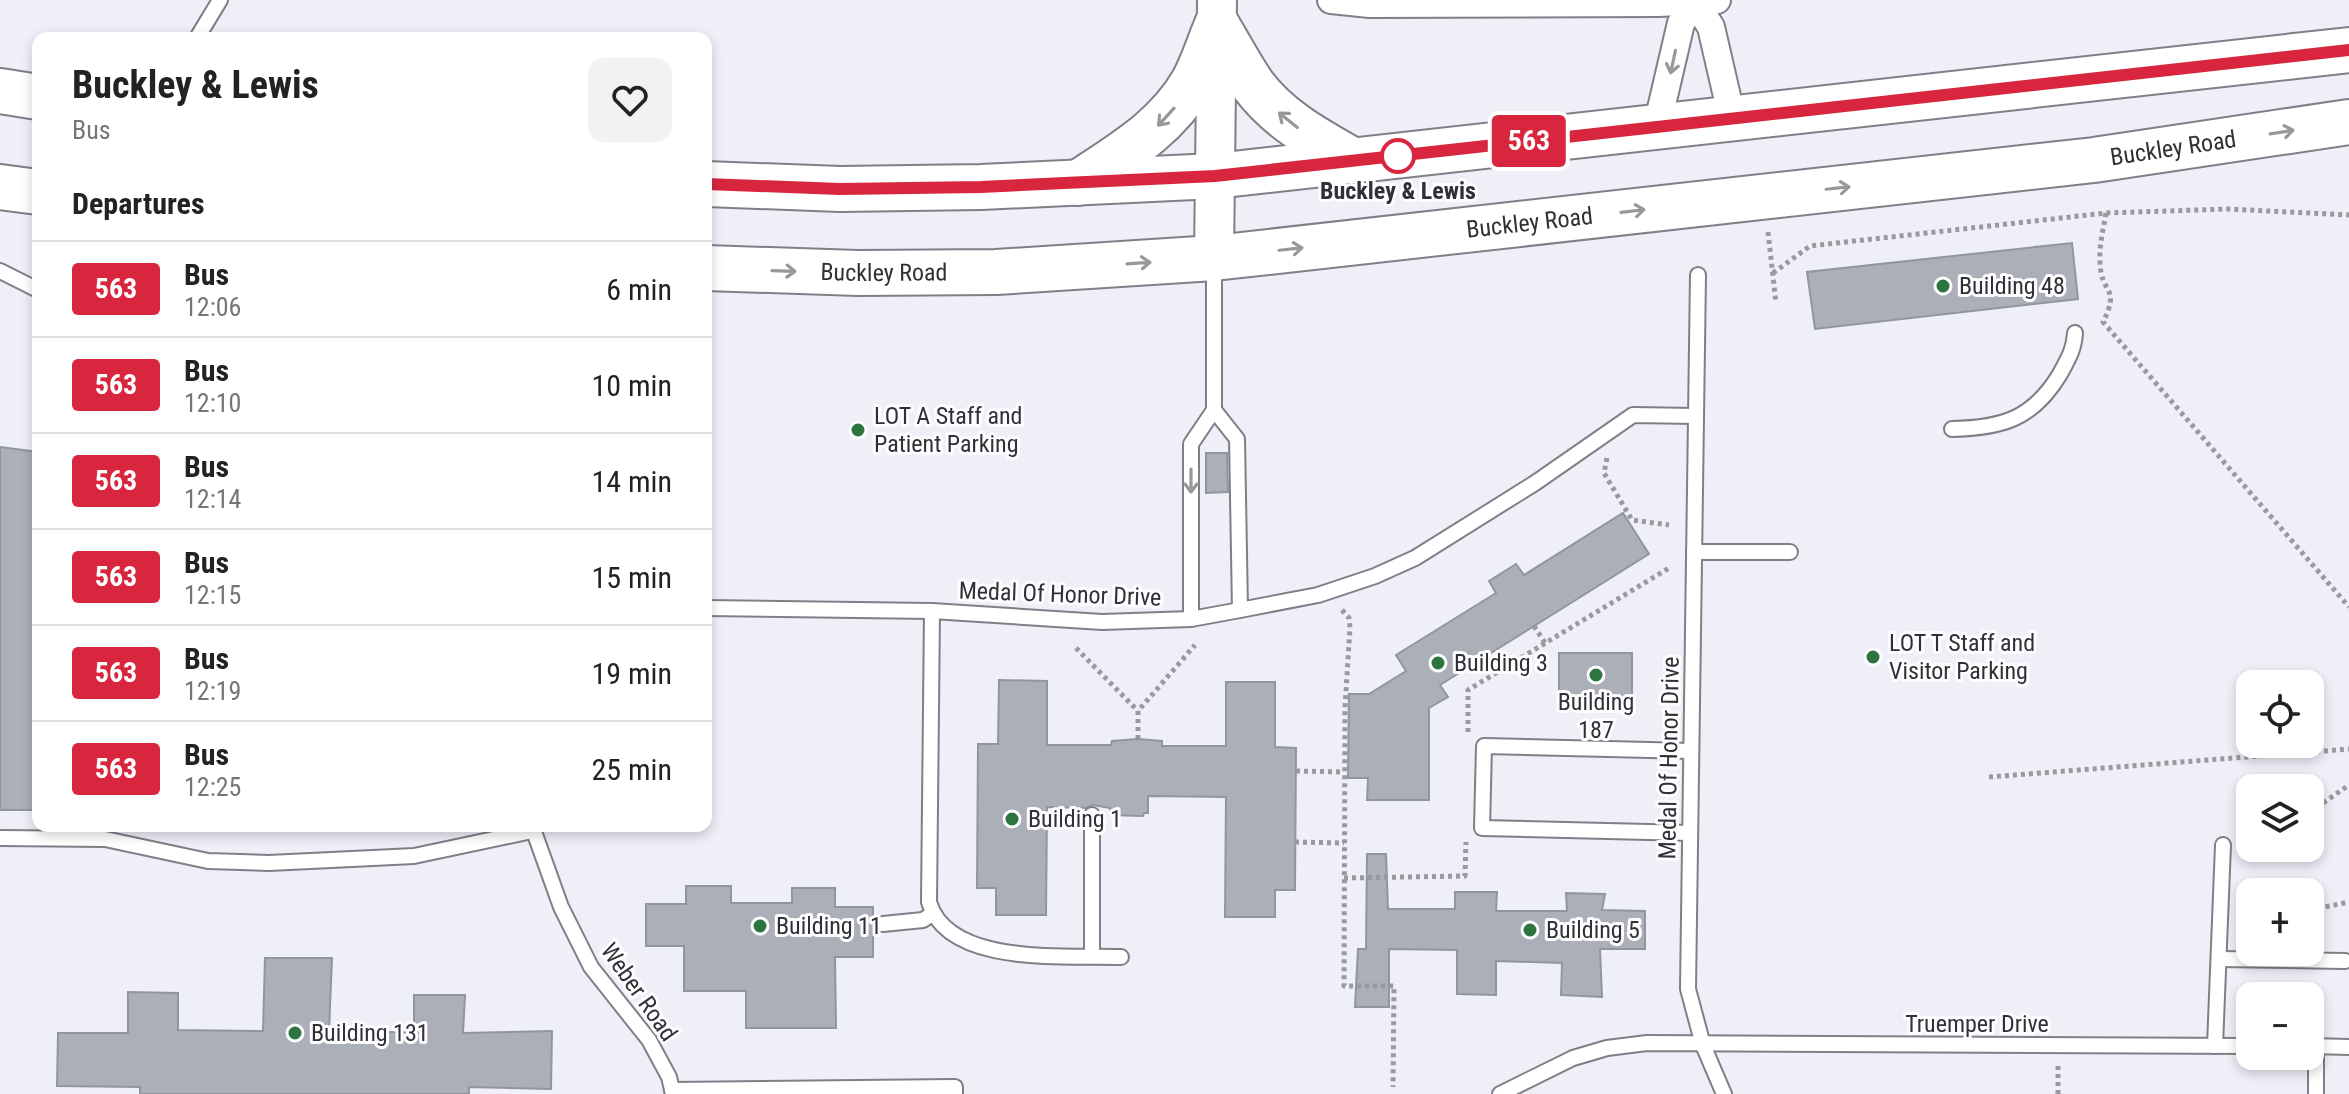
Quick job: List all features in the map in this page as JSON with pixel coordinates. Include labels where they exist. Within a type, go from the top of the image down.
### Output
[{"type":"highway","points":[[1217,12],[1253,85],[1276,111],[1298,129],[1354,161]]},
{"type":"highway","points":[[1078,183],[1145,138],[1170,115],[1193,81],[1217,12]]},
{"type":"highway","points":[[712,184],[840,189],[1215,176],[2349,50]]},
{"type":"highway","points":[[0,91],[32,96]]},
{"type":"highway","name":"Buckley Road","points":[[712,268],[858,273],[996,272],[1214,258],[2094,160],[2349,122]]},
{"type":"highway","points":[[0,187],[32,191]]},
{"type":"main road","points":[[1214,258],[1217,12]]},
{"type":"street","points":[[1331,0],[1370,4],[1702,1]]},
{"type":"street","points":[[1702,1],[1732,118]]},
{"type":"street","points":[[1657,126],[1681,23],[1702,1]]},
{"type":"lane","points":[[201,32],[220,0]]},
{"type":"lane","points":[[1191,619],[1191,444],[1214,410],[1214,258]]},
{"type":"lane","points":[[0,271],[32,287]]},
{"type":"lane","name":"Medal Of Honor Drive","points":[[1698,275],[1688,989],[1703,1045],[1724,1094]]},
{"type":"lane","points":[[1952,429],[1988,428],[2021,416],[2048,394],[2074,349],[2075,333]]},
{"type":"lane","points":[[1214,410],[1237,439],[1240,610]]},
{"type":"lane","name":"Medal Of Honor Drive","points":[[712,608],[932,611],[1102,622],[1191,619],[1318,595],[1375,576],[1415,558],[1523,492],[1633,415],[1696,416]]},
{"type":"lane","points":[[1694,552],[1790,552]]},
{"type":"lane","points":[[932,611],[929,902],[932,914],[953,935],[971,946],[996,952],[1121,957]]},
{"type":"lane","points":[[1690,833],[1482,828],[1484,746],[1691,751]]},
{"type":"lane","points":[[1092,815],[1092,956]]},
{"type":"lane","points":[[0,838],[105,839],[208,861],[269,863],[414,856],[515,832]]},
{"type":"lane","name":"Weber Road","points":[[533,832],[561,907],[591,967],[649,1040],[669,1077],[672,1092]]},
{"type":"lane","points":[[2215,1046],[2223,845]]},
{"type":"lane","points":[[883,924],[923,920],[932,914]]},
{"type":"lane","points":[[2219,959],[2345,961]]},
{"type":"lane","name":"Truemper Drive","points":[[1500,1094],[1573,1058],[1607,1048],[1647,1043],[2236,1046]]},
{"type":"lane","points":[[2324,1046],[2349,1047]]},
{"type":"lane","points":[[2314,1070],[2316,1094]]},
{"type":"lane","points":[[672,1092],[955,1087],[955,1094]]},
{"type":"path","points":[[1773,273],[1810,246],[2106,213],[2228,209],[2349,215]]},
{"type":"path","points":[[2106,213],[2100,237],[2100,263],[2101,278],[2110,292],[2112,304],[2103,322],[2349,607]]},
{"type":"path","points":[[1767,226],[1776,303]]},
{"type":"path","points":[[1607,457],[1604,473],[1632,520],[1669,525]]},
{"type":"path","points":[[1468,736],[1468,690],[1669,568]]},
{"type":"path","points":[[1337,608],[1344,610],[1350,628],[1346,666],[1344,772],[1344,986],[1394,986],[1393,1087]]},
{"type":"path","points":[[1534,626],[1545,643]]},
{"type":"path","points":[[1138,739],[1138,711],[1195,645]]},
{"type":"path","points":[[1076,648],[1138,711]]},
{"type":"path","points":[[1989,777],[2349,749]]},
{"type":"path","points":[[1296,771],[1344,772]]},
{"type":"path","points":[[2324,802],[2349,785]]},
{"type":"path","points":[[1344,878],[1465,876],[1466,829]]},
{"type":"path","points":[[1295,842],[1344,843]]},
{"type":"path","points":[[2324,907],[2349,902]]},
{"type":"path","points":[[2058,1062],[2058,1094]]},
{"type":"building","name":"Building 48","points":[[2072,243],[2078,299],[1815,329],[1807,272]]},
{"type":"building","points":[[0,447],[32,451],[32,810],[0,810]]},
{"type":"building","points":[[1206,453],[1227,453],[1228,492],[1206,493]]},
{"type":"building","name":"Building 3","points":[[1623,513],[1649,554],[1440,685],[1448,697],[1429,708],[1429,800],[1367,800],[1368,778],[1348,778],[1349,694],[1369,694],[1406,671],[1396,655],[1496,593],[1489,581],[1516,564],[1524,575]]},
{"type":"building","name":"Building 187","points":[[1559,653],[1632,653],[1632,696],[1559,696]]},
{"type":"building","name":"Building 1","points":[[999,680],[1047,681],[1047,745],[1111,745],[1112,741],[1138,739],[1162,741],[1162,746],[1226,746],[1226,682],[1275,682],[1275,747],[1296,748],[1295,890],[1275,890],[1275,917],[1225,917],[1226,797],[1148,796],[1148,813],[1143,816],[1110,815],[1110,808],[1093,805],[1086,808],[1047,807],[1046,915],[996,915],[996,888],[977,888],[978,744],[998,744]]},
{"type":"building","name":"Building 5","points":[[1367,854],[1386,854],[1388,909],[1455,909],[1455,892],[1497,892],[1496,911],[1567,911],[1566,893],[1605,894],[1602,910],[1645,911],[1645,949],[1600,949],[1602,997],[1561,995],[1562,963],[1496,961],[1496,995],[1457,994],[1457,950],[1389,949],[1389,1007],[1355,1007],[1358,949],[1366,949]]},
{"type":"building","name":"Building 11","points":[[686,886],[731,886],[731,903],[792,903],[792,888],[835,888],[835,907],[873,907],[873,957],[835,957],[836,1028],[746,1028],[746,991],[684,991],[684,946],[646,946],[646,904],[686,904]]},
{"type":"building","name":"Building 131","points":[[265,958],[332,958],[329,1032],[414,1032],[414,995],[465,995],[463,1033],[552,1031],[551,1089],[469,1087],[469,1094],[140,1094],[140,1087],[57,1086],[58,1033],[128,1033],[128,992],[178,993],[178,1030],[263,1031]]},
{"type":"bus line","name":"563","points":[[712,184],[840,189],[981,187],[1215,176],[2349,50]]},
{"type":"place","name":"Buckley & Lewis","points":[[1398,156]]},
{"type":"place","name":"Building 48","points":[[1943,286]]},
{"type":"place","name":"LOT A Staff and Patient Parking","points":[[858,430]]},
{"type":"place","name":"LOT T Staff and Visitor Parking","points":[[1873,657]]},
{"type":"place","name":"Building 3","points":[[1438,663]]},
{"type":"place","name":"Building 187","points":[[1596,675]]},
{"type":"place","name":"Building 1","points":[[1012,819]]},
{"type":"place","name":"Building 11","points":[[760,926]]},
{"type":"place","name":"Building 5","points":[[1530,930]]},
{"type":"place","name":"Building 131","points":[[295,1033]]}]
